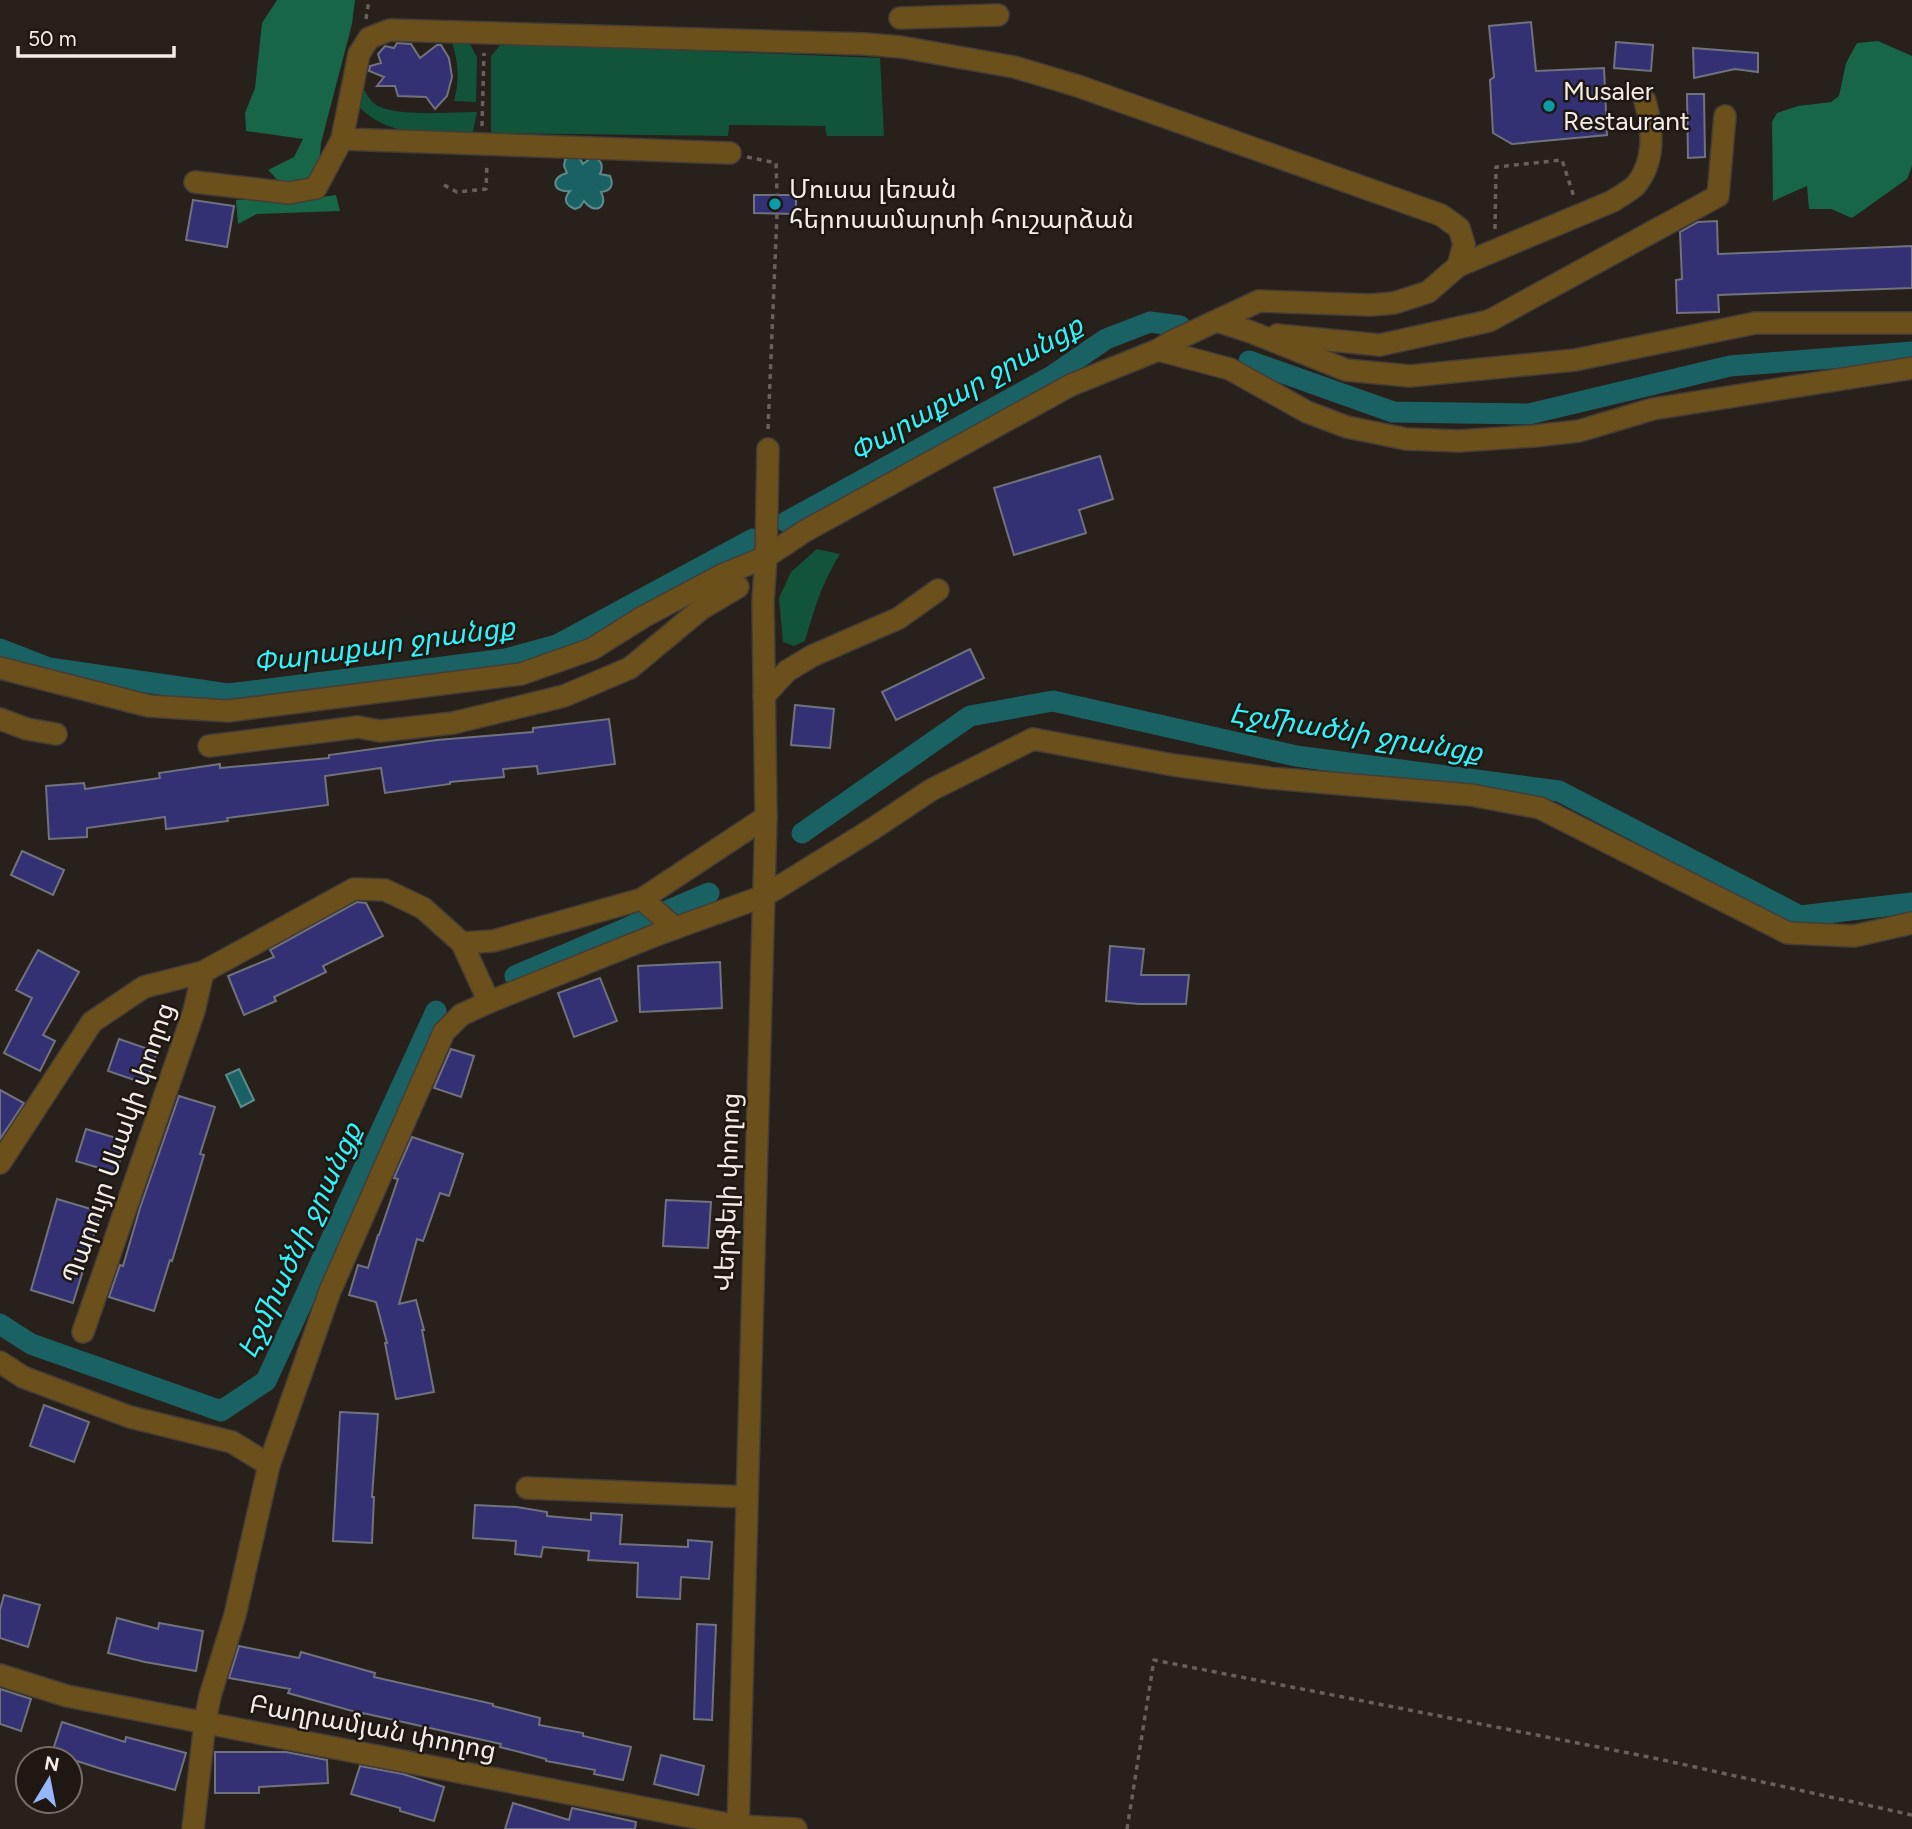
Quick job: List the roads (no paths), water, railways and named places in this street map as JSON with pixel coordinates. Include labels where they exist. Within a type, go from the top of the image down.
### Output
[{"type":"street","points":[[901,47],[900,9],[998,15]]},
{"type":"street","points":[[195,182],[289,193],[316,188],[342,139],[359,54],[369,38],[390,30],[851,43],[901,47],[1014,67],[1078,86],[1441,215],[1459,228],[1464,244],[1458,266]]},
{"type":"street","points":[[0,668],[149,706],[228,711],[521,674],[592,649],[643,617],[710,581],[766,557],[805,530],[1071,385],[1158,350],[1259,301],[1370,305],[1394,303],[1429,292],[1458,266],[1613,201],[1635,186],[1647,164],[1652,124],[1645,101]]},
{"type":"street","points":[[1251,332],[1380,345],[1489,321],[1717,196],[1726,116]]},
{"type":"street","points":[[342,139],[730,153]]},
{"type":"street","points":[[1217,321],[1346,370],[1410,376],[1575,360],[1755,324],[1912,323]]},
{"type":"street","points":[[1158,350],[1230,369],[1307,412],[1348,427],[1406,439],[1459,441],[1579,430],[1653,409],[1912,368]]},
{"type":"street","name":"Վերֆելի փողոց","points":[[738,1827],[766,817],[762,602],[766,557],[768,443]]},
{"type":"street","points":[[710,581],[738,587],[755,595],[762,602]]},
{"type":"street","points":[[209,747],[358,727],[380,731],[453,723],[564,696],[630,668],[701,609],[738,587]]},
{"type":"street","points":[[764,696],[787,671],[812,656],[899,618],[938,590]]},
{"type":"street","points":[[0,719],[27,729],[57,734]]},
{"type":"street","points":[[192,1829],[210,1696],[235,1615],[269,1465],[330,1291],[444,1031],[461,1015],[671,925],[764,896],[931,790],[1033,739],[1173,765],[1270,778],[1471,795],[1540,808],[1788,933],[1854,936],[1912,923]]},
{"type":"street","points":[[462,943],[494,941],[644,901],[766,817]]},
{"type":"street","points":[[0,1163],[92,1021],[144,987],[203,971],[354,889],[385,890],[423,908],[462,943],[489,1002]]},
{"type":"street","points":[[644,901],[671,925]]},
{"type":"street","name":"Պարույր Սևակի փողոց","points":[[83,1332],[194,1011],[203,971]]},
{"type":"street","points":[[0,1362],[23,1377],[130,1417],[232,1442],[269,1465]]},
{"type":"street","points":[[527,1488],[747,1497]]},
{"type":"street","name":"Բաղրամյան փողոց","points":[[0,1675],[67,1696],[738,1827],[796,1829]]},
{"type":"water","points":[[575,156],[583,164],[592,157],[595,158],[602,165],[600,174],[610,176],[612,185],[601,192],[603,202],[599,208],[592,208],[584,201],[575,209],[567,204],[570,191],[560,190],[555,184],[558,178],[567,173],[565,160]]},
{"type":"water","points":[[239,1069],[254,1100],[241,1107],[226,1075]]},
{"type":"waterway","name":"Փարաքար ջրանցք","points":[[786,522],[1052,376],[1106,339],[1150,322],[1180,326]]},
{"type":"waterway","name":"Փարաքար ջրանցք","points":[[1249,361],[1393,412],[1529,414],[1730,366],[1912,352]]},
{"type":"waterway","name":"Փարաքար ջրանցք","points":[[0,649],[49,668],[228,694],[506,659],[557,645],[753,539]]},
{"type":"waterway","name":"Էջմիածնի ջրանցք","points":[[802,833],[970,716],[1053,701],[1296,756],[1559,791],[1800,916],[1912,903]]},
{"type":"waterway","name":"Էջմիածնի ջրանցք","points":[[515,976],[709,893]]},
{"type":"waterway","name":"Էջմիածնի ջրանցք","points":[[0,1324],[31,1344],[221,1411],[266,1381],[436,1011]]},
{"type":"place","name":"Musaler Restaurant","points":[[1549,106]]},
{"type":"place","name":"Մուսա լեռան հերոսամարտի հուշարձան","points":[[775,204]]}]
